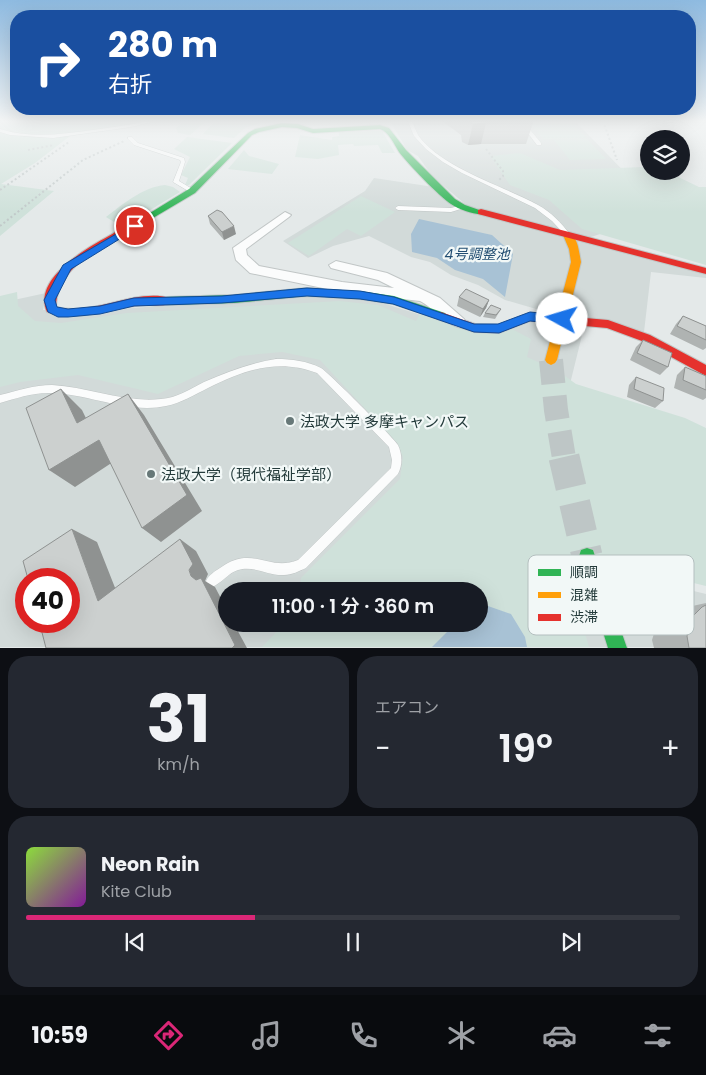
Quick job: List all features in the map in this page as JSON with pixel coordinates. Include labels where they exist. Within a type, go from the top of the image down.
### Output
[{"type":"street","points":[[232,151],[192,191],[67,267],[50,300],[52,309],[68,313],[100,310],[134,302],[222,300],[307,292],[341,291],[424,296]]},
{"type":"street","points":[[402,151],[452,201],[462,207],[706,271]]},
{"type":"street","points":[[285,215],[239,248],[241,257],[255,270],[341,291],[394,300],[474,328],[499,328],[530,317],[562,319],[620,327],[657,342],[706,371]]},
{"type":"street","points":[[550,360],[576,262],[574,249],[568,235]]},
{"type":"street","points":[[336,265],[382,276],[435,302],[459,323]]},
{"type":"street","points":[[614,635],[618,648]]},
{"type":"lane","points":[[158,151],[182,159],[183,162],[176,182],[192,191]]},
{"type":"lane","points":[[432,151],[441,159],[534,206],[560,225],[568,235]]},
{"type":"lane","points":[[398,208],[451,210],[462,207]]},
{"type":"lane","points":[[0,399],[52,389],[141,402],[161,403],[178,399],[233,372],[254,366],[291,362],[307,364],[320,371],[393,445],[398,460],[395,471],[302,564],[291,570],[277,570],[247,563],[237,564],[212,581]]},
{"type":"path","points":[[0,190],[56,151]]},
{"type":"path","points":[[0,226],[83,160],[102,151]]},
{"type":"path","points":[[488,151],[503,171],[502,176],[495,183]]},
{"type":"path","points":[[614,151],[617,160]]},
{"type":"shaded area","points":[[0,151],[50,151],[1,184],[54,191],[0,236]]},
{"type":"shaded area","points":[[178,151],[224,151],[189,185],[185,185],[188,178],[181,175],[190,157]]},
{"type":"shaded area","points":[[243,151],[249,156],[279,164],[272,174],[228,169]]},
{"type":"shaded area","points":[[296,151],[339,151],[339,155],[318,159],[295,157]]},
{"type":"shaded area","points":[[381,151],[394,151],[395,153],[382,153]]},
{"type":"shaded area","name":"法政大学 多摩キャンパス","points":[[409,151],[604,151],[643,191],[624,226],[591,237],[706,275],[706,278],[651,272],[644,332],[586,319],[570,384],[589,458],[624,555],[528,555],[528,635],[694,635],[694,591],[706,594],[706,647],[0,647],[0,303],[46,293],[43,310],[119,309],[307,295],[376,301],[473,331],[543,311],[505,300],[478,285],[451,275],[430,262],[411,257],[369,236],[333,246],[308,258],[283,241],[365,191],[374,178],[434,187],[465,204],[432,176],[418,156]]},
{"type":"shaded area","points":[[563,151],[599,151],[606,159],[570,160]]},
{"type":"shaded area","points":[[520,153],[560,170],[640,167],[640,180],[684,180],[699,187],[706,187],[706,265],[582,229],[549,200],[510,185],[490,156]]},
{"type":"shaded area","points":[[157,186],[173,187],[180,192],[122,227],[106,217],[141,193]]},
{"type":"shaded area","points":[[361,196],[395,212],[361,236],[347,229],[309,256],[288,243]]},
{"type":"shaded area","points":[[17,292],[18,306],[35,321],[61,323],[127,313],[340,301],[378,305],[416,321],[420,314],[512,329],[531,339],[527,357],[558,371],[576,384],[685,418],[706,428],[706,586],[694,583],[694,555],[528,555],[528,635],[585,635],[589,647],[262,647],[276,632],[488,632],[488,582],[301,582],[301,578],[400,479],[403,457],[397,443],[320,360],[282,352],[239,356],[158,394],[78,375],[20,382],[0,387],[0,296]]},
{"type":"water","name":"4号調整池","points":[[419,219],[492,235],[513,254],[505,297],[483,279],[455,270],[437,258],[412,252],[411,234]]},
{"type":"water","points":[[488,606],[511,614],[525,637],[527,647],[432,647],[447,632],[488,632]]},
{"type":"building","points":[[217,210],[222,212],[234,226],[222,232],[208,216]]},
{"type":"building","points":[[466,289],[489,300],[483,309],[459,297]]},
{"type":"building","points":[[491,305],[501,309],[496,315],[485,313]]},
{"type":"building","points":[[683,316],[706,326],[706,340],[677,326]]},
{"type":"building","points":[[643,340],[672,353],[668,367],[637,353]]},
{"type":"building","points":[[685,367],[706,376],[706,390],[683,380]]},
{"type":"building","points":[[636,377],[664,388],[663,401],[634,389]]},
{"type":"building","points":[[61,389],[77,423],[128,394],[187,495],[142,528],[99,440],[49,470],[26,408]]},
{"type":"building","points":[[72,529],[98,601],[180,539],[193,564],[189,570],[191,576],[196,580],[201,578],[218,612],[218,632],[228,632],[235,645],[232,648],[46,648],[42,633],[80,633],[80,568],[25,568],[23,561]]},
{"type":"building","points":[[706,605],[706,648],[689,648],[687,635],[694,635],[694,615]]},
{"type":"tunnel","points":[[551,360],[556,410],[564,458]]},
{"type":"tunnel","points":[[564,457],[587,555]]},
{"type":"traffic: fast","points":[[128,229],[192,191],[232,151]]},
{"type":"traffic: fast","points":[[402,151],[452,201],[462,207],[481,212]]},
{"type":"traffic: fast","points":[[166,301],[234,299],[307,292],[360,295],[394,300],[441,316]]},
{"type":"traffic: fast","points":[[614,635],[618,648]]},
{"type":"traffic: slow","points":[[551,360],[576,262],[574,249],[568,235]]},
{"type":"traffic: jam","points":[[481,212],[706,271]]},
{"type":"traffic: jam","points":[[128,229],[89,251],[65,270],[56,281],[51,294],[51,309],[72,313],[93,311],[135,302],[166,301]]},
{"type":"traffic: jam","points":[[441,316],[474,328],[499,329],[529,317],[608,324],[646,338],[706,371]]},
{"type":"place","name":"法政大学 多摩キャンパス","points":[[290,421]]},
{"type":"place","name":"法政大学（現代福祉学部）","points":[[151,474]]},
{"type":"route","points":[[135,226],[67,267],[50,300],[50,306],[54,311],[62,314],[100,310],[134,302],[222,300],[319,292],[394,300],[474,328],[499,328],[530,317],[562,319]]}]
